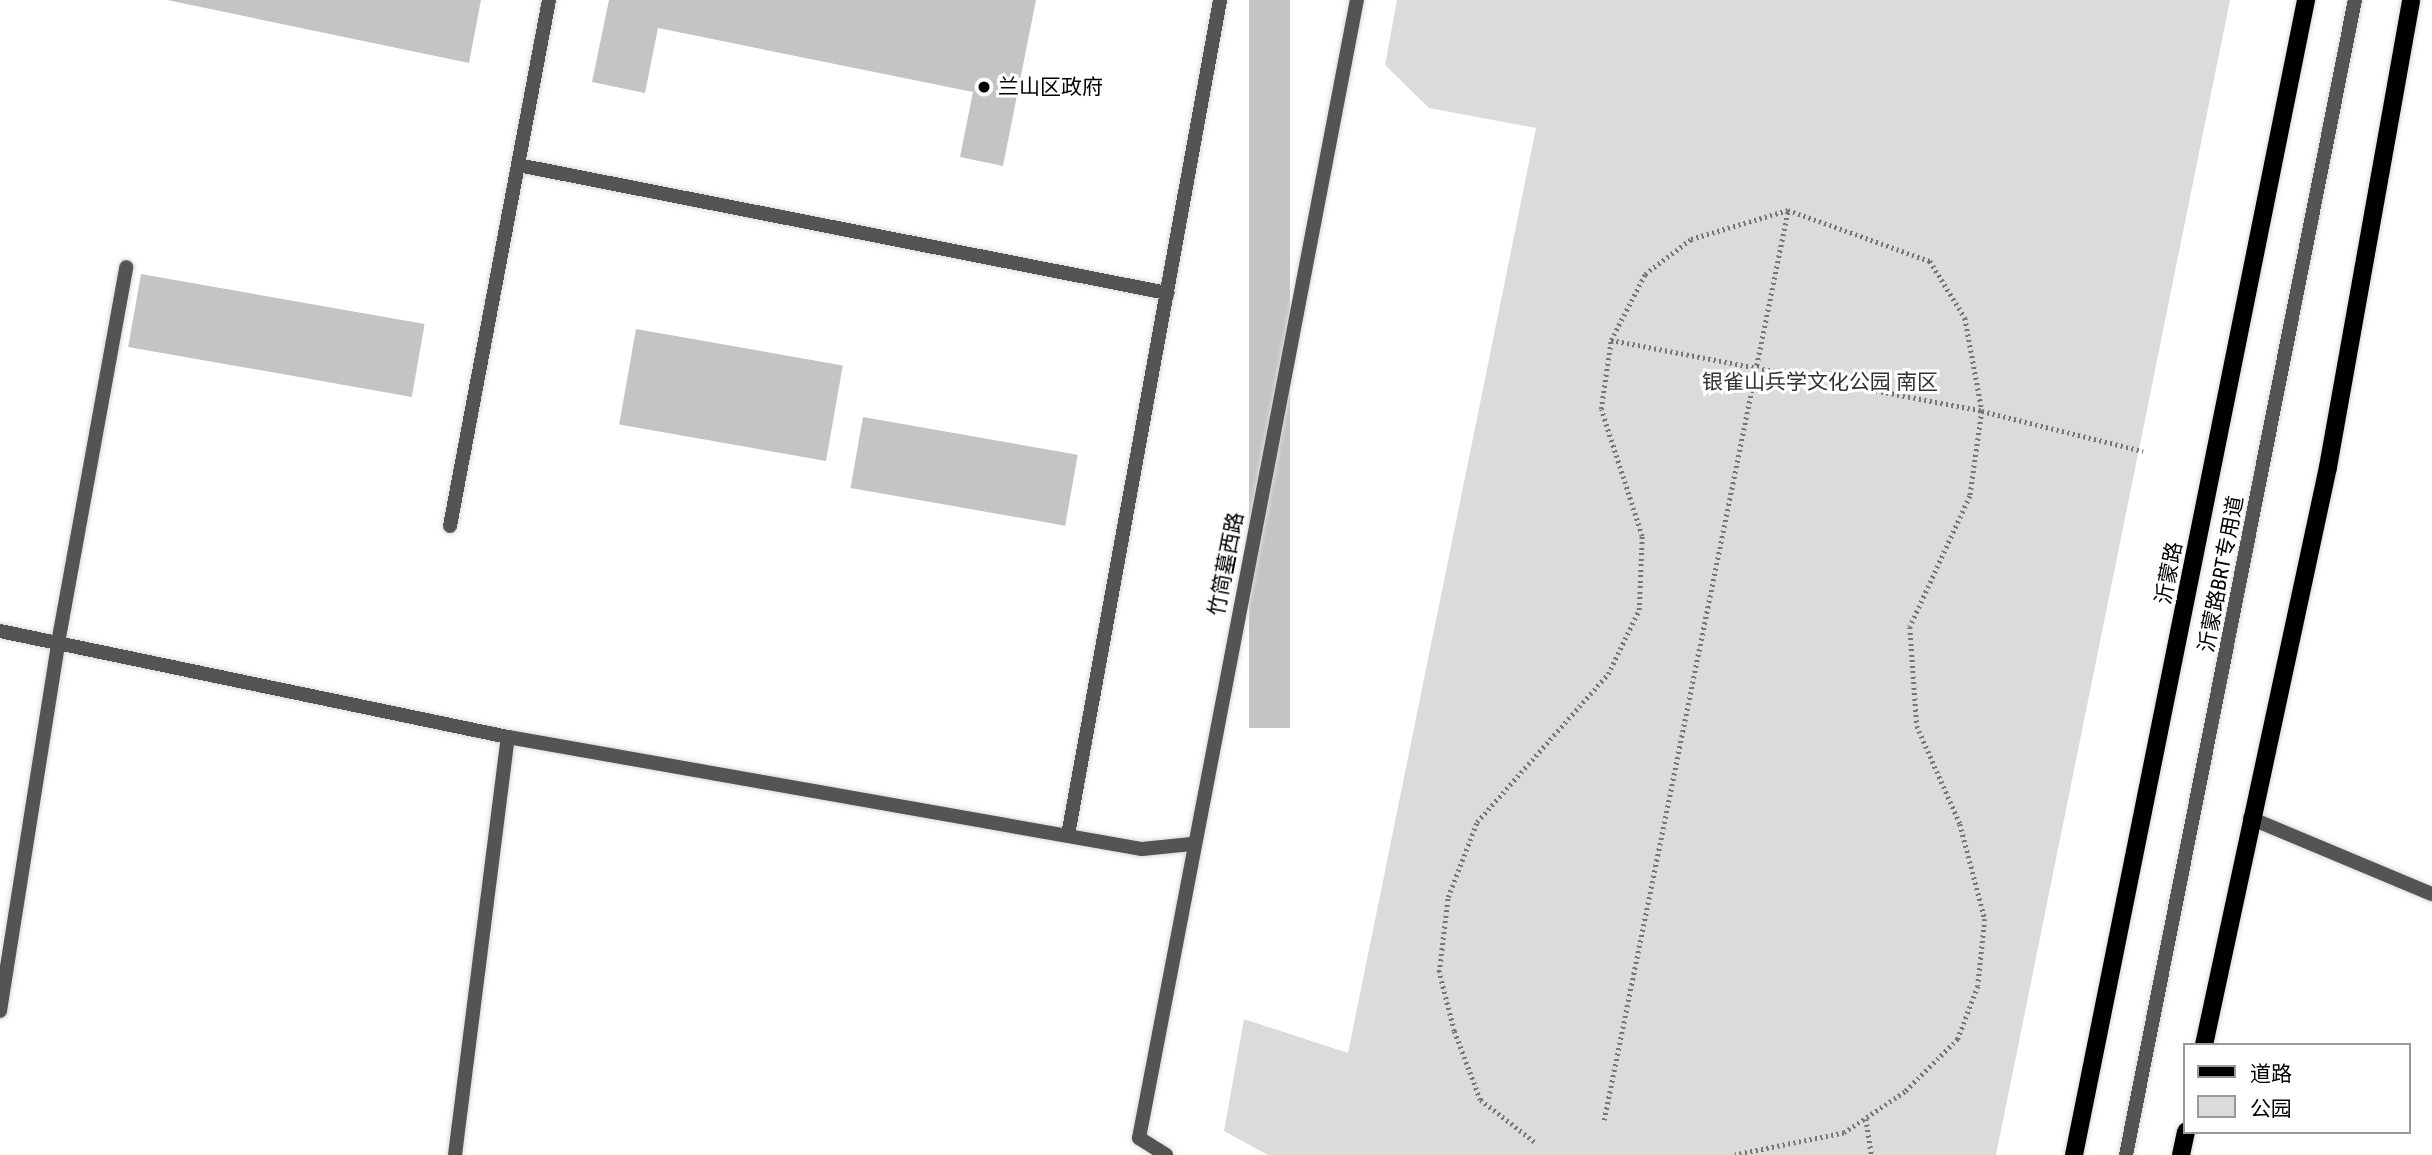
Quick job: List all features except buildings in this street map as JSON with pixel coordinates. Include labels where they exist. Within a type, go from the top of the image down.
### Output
[{"type":"main road","name":"沂蒙路","points":[[2074,1155],[2306,0]]},
{"type":"main road","points":[[2204,1043],[2250,818],[2328,467],[2411,0]]},
{"type":"main road","points":[[2181,1155],[2186,1134]]},
{"type":"street","points":[[450,526],[549,0]]},
{"type":"street","points":[[1068,835],[1220,0]]},
{"type":"street","name":"竹简墓西路","points":[[1166,1155],[1139,1138],[1192,844],[1357,0]]},
{"type":"street","name":"沂蒙路BRT专用道","points":[[2126,1155],[2355,0]]},
{"type":"street","points":[[518,165],[1167,293]]},
{"type":"street","points":[[0,1011],[58,643],[126,267]]},
{"type":"street","points":[[0,631],[508,737],[1142,849],[1192,844]]},
{"type":"street","points":[[455,1155],[508,737]]},
{"type":"street","points":[[2250,818],[2432,894]]},
{"type":"path","points":[[1604,1119],[1759,368],[1788,210]]},
{"type":"path","points":[[1534,1142],[1480,1100],[1439,972],[1448,897],[1477,822],[1608,674],[1639,610],[1642,536],[1601,409],[1611,340],[1645,274],[1691,239],[1788,210],[1930,261],[1965,318],[1982,411],[1970,496],[1910,627],[1917,726],[1960,824],[1985,919],[1978,986],[1958,1039],[1905,1092],[1844,1133],[1735,1155]]},
{"type":"path","points":[[1611,340],[1982,411],[2143,451]]},
{"type":"path","points":[[1866,1119],[1872,1155]]},
{"type":"green space","name":"银雀山兵学文化公园 南区","points":[[1397,0],[2230,0],[1996,1155],[1268,1155],[1224,1131],[1244,1019],[1348,1053],[1536,128],[1429,108],[1385,65]]},
{"type":"place","name":"兰山区政府","points":[[984,87]]}]
